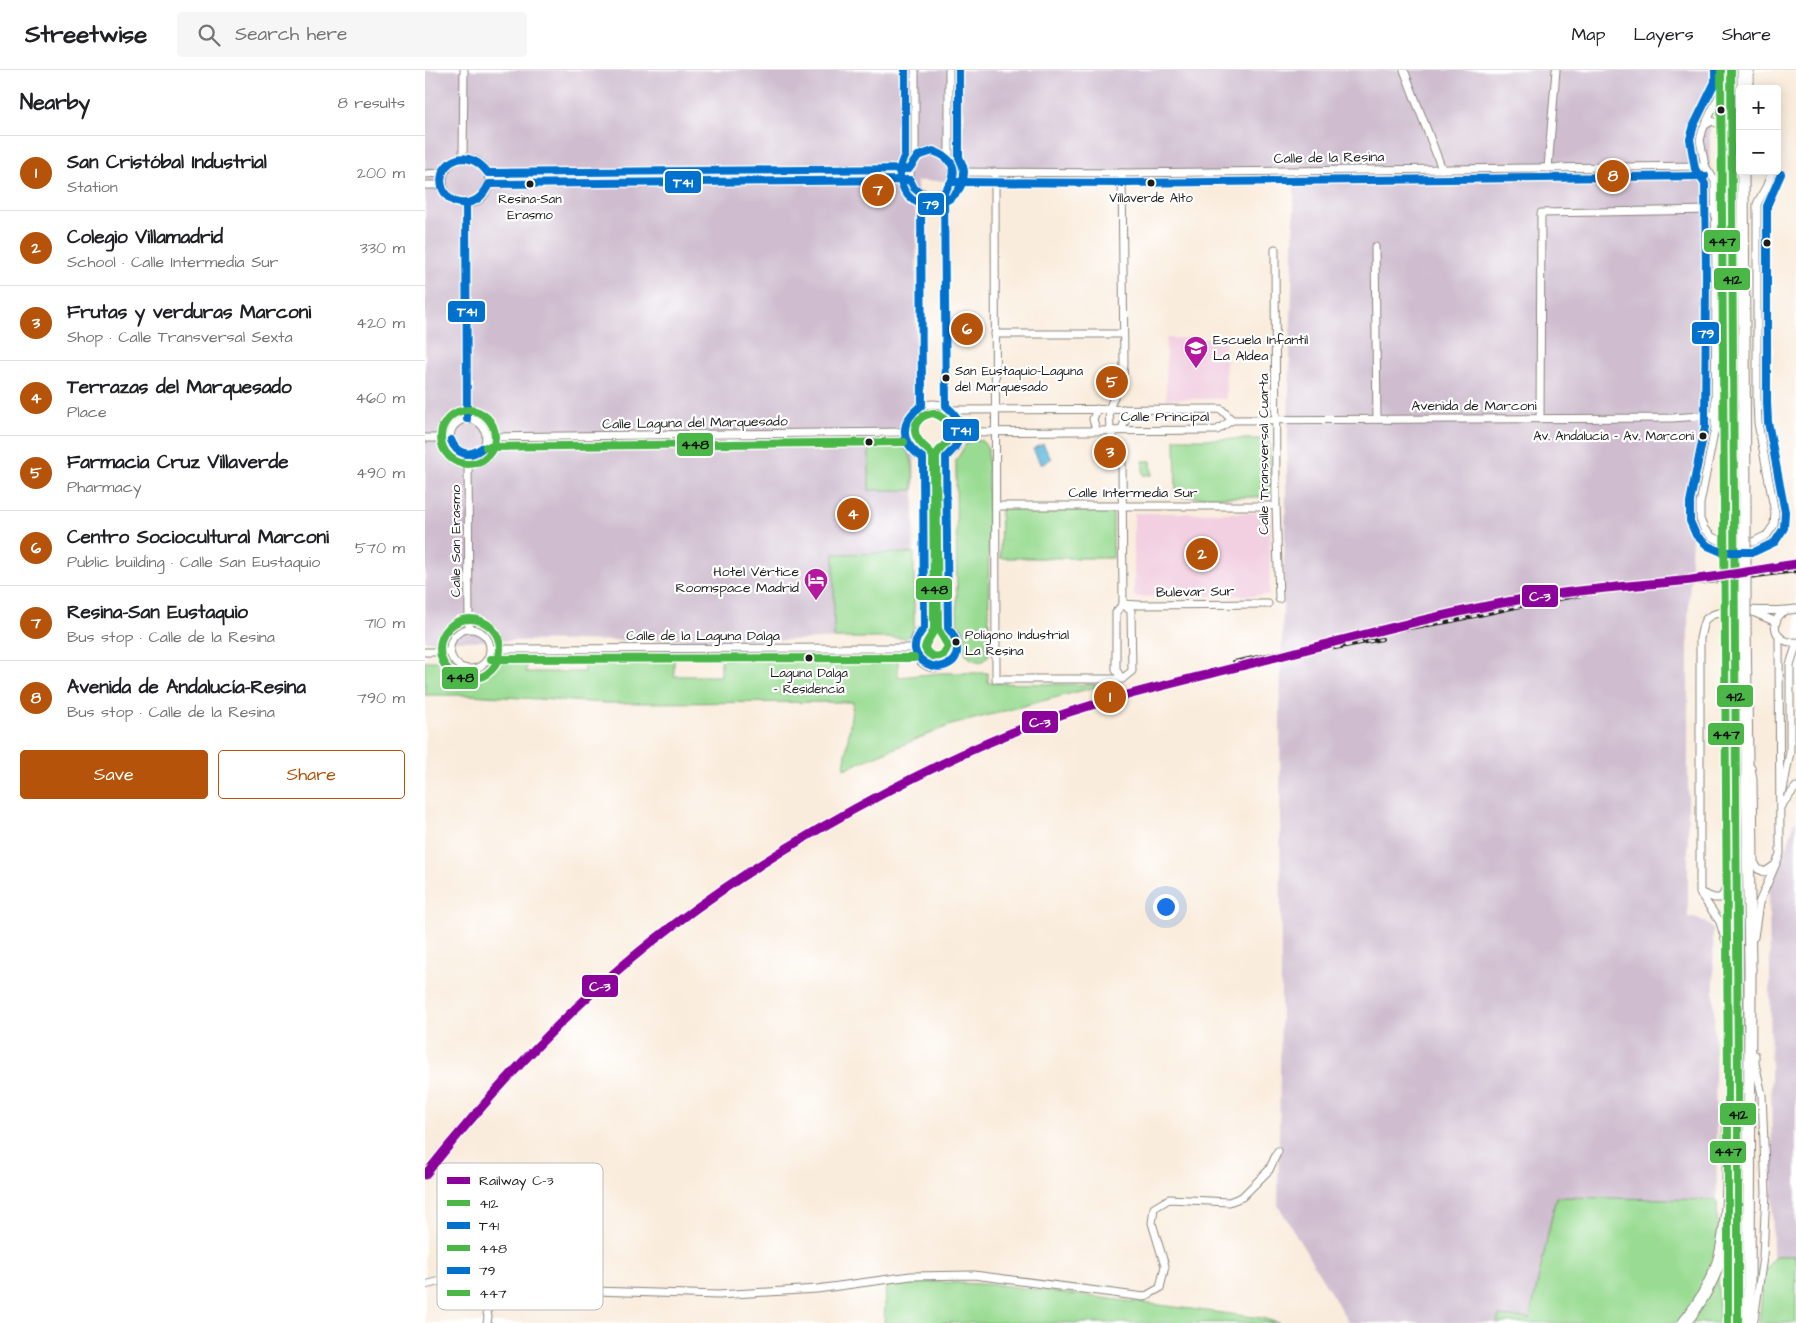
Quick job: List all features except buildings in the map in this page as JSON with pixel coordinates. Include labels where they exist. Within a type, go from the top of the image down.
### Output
[{"type":"highway","points":[[1684,1323],[1693,1313],[1702,1297],[1722,1250],[1727,1206],[1729,1116]]},
{"type":"main road","points":[[1731,70],[1733,506],[1746,744],[1749,968],[1749,1323]]},
{"type":"main road","points":[[1743,70],[1743,85]]},
{"type":"main road","points":[[1738,1323],[1737,852],[1739,625],[1745,505],[1743,175]]},
{"type":"street","points":[[463,157],[464,70]]},
{"type":"street","points":[[915,70],[915,158]]},
{"type":"street","points":[[949,70],[949,159],[954,172],[953,180],[950,187],[937,195],[928,196],[921,194],[914,188],[910,180],[909,169],[915,158],[923,152],[933,152],[944,154],[949,159]]},
{"type":"street","points":[[1404,70],[1443,169]]},
{"type":"street","points":[[1548,168],[1556,70]]},
{"type":"street","points":[[1725,70],[1725,84],[1700,140],[1705,166],[1715,181],[1715,415],[1710,457],[1700,504],[1700,519],[1704,529],[1712,538],[1723,542],[1753,542],[1767,535],[1774,525],[1775,513],[1758,423],[1757,402],[1757,204],[1771,175]]},
{"type":"street","points":[[1750,70],[1750,85]]},
{"type":"street","points":[[1705,126],[1712,121],[1723,126],[1726,139],[1726,188],[1731,202]]},
{"type":"street","points":[[463,157],[473,158],[480,162],[488,174],[489,184],[487,191],[481,198],[466,204],[451,199],[446,194],[443,185],[443,173],[447,166],[463,157]]},
{"type":"street","name":"Calle de la Resina","points":[[954,172],[1121,173],[1705,166]]},
{"type":"street","points":[[488,174],[909,169]]},
{"type":"street","points":[[995,172],[996,679],[1122,679],[1132,672],[1131,611],[1123,604]]},
{"type":"street","points":[[425,174],[443,173]]},
{"type":"street","points":[[1121,173],[1123,375],[1109,409],[1110,430],[1122,460],[1124,506],[1123,604],[1116,612],[1116,670],[1122,679]]},
{"type":"street","points":[[489,184],[910,180]]},
{"type":"street","points":[[425,185],[443,185]]},
{"type":"street","points":[[944,192],[949,408],[960,424],[961,432],[959,442],[946,457],[936,460],[923,458],[912,450],[907,442],[905,432],[909,416],[922,405],[934,403],[949,408]]},
{"type":"street","points":[[921,194],[922,405]]},
{"type":"street","points":[[466,204],[467,419]]},
{"type":"street","points":[[1540,419],[1541,213],[1715,210]]},
{"type":"street","points":[[1375,247],[1377,419]]},
{"type":"street","name":"Calle Transversal Cuarta","points":[[1275,249],[1279,599]]},
{"type":"street","points":[[995,334],[1123,334]]},
{"type":"street","name":"Calle Principal","points":[[949,408],[996,410],[1221,409],[1232,420],[1217,430],[961,432]]},
{"type":"street","points":[[1097,409],[1093,419],[1097,430]]},
{"type":"street","points":[[1121,430],[1125,422],[1123,409]]},
{"type":"street","name":"Avenida de Marconi","points":[[1232,420],[1672,418],[1715,415]]},
{"type":"street","points":[[467,419],[480,423],[484,428],[486,437],[481,449],[468,454],[455,449],[451,438],[453,427],[467,419]]},
{"type":"street","name":"Calle Laguna del Marquesado","points":[[486,437],[905,432]]},
{"type":"street","points":[[425,438],[451,438]]},
{"type":"street","name":"Calle San Erasmo","points":[[468,454],[469,628]]},
{"type":"street","points":[[946,457],[948,628]]},
{"type":"street","points":[[923,458],[923,628]]},
{"type":"street","name":"Calle Intermedia Sur","points":[[996,506],[1270,506]]},
{"type":"street","name":"Bulevar Sur","points":[[1123,604],[1268,604]]},
{"type":"street","points":[[1730,956],[1720,922],[1700,893],[1700,638],[1705,620],[1712,614],[1727,610],[1793,610]]},
{"type":"street","points":[[1749,968],[1759,902],[1780,854],[1779,637],[1775,627],[1782,613],[1793,610]]},
{"type":"street","points":[[1751,611],[1776,622]]},
{"type":"street","points":[[936,624],[948,628],[955,634],[958,642],[958,649],[951,662],[935,668],[919,660],[914,648],[918,634],[923,628],[936,624]]},
{"type":"street","points":[[1732,1323],[1729,1116],[1729,719],[1739,625]]},
{"type":"street","points":[[469,628],[476,629],[487,636],[491,649],[487,661],[476,668],[469,669],[457,664],[450,652],[452,639],[463,630],[469,628]]},
{"type":"street","points":[[1779,637],[1789,642],[1796,642]]},
{"type":"street","points":[[1779,807],[1790,752],[1790,665],[1796,646]]},
{"type":"street","name":"Calle de la Laguna Dalga","points":[[491,649],[914,648]]},
{"type":"street","points":[[425,652],[450,652]]},
{"type":"street","points":[[1746,744],[1753,779],[1754,862],[1758,869],[1765,872],[1777,863]]},
{"type":"street","points":[[1790,752],[1796,762]]},
{"type":"street","points":[[1779,807],[1796,787]]},
{"type":"street","points":[[1700,893],[1714,898],[1721,898],[1725,891],[1729,850]]},
{"type":"street","points":[[1754,939],[1755,1063]]},
{"type":"street","points":[[1749,1032],[1762,1095],[1766,1192],[1763,1257],[1753,1323]]},
{"type":"street","points":[[603,1292],[718,1295],[817,1289],[911,1276],[974,1275],[1144,1296],[1160,1288],[1165,1266],[1152,1223],[1154,1208],[1169,1200],[1229,1202],[1241,1197],[1269,1170],[1278,1151]]},
{"type":"street","points":[[486,1310],[487,1323]]},
{"type":"shaded area","points":[[425,70],[1710,70],[1709,446],[1693,516],[1688,624],[1688,917],[1705,921],[1713,930],[1717,1200],[1556,1197],[1530,1320],[1500,1316],[1497,1323],[1349,1323],[1278,1205],[1281,1006],[1280,711],[1295,178],[917,181],[913,636],[792,640],[425,641]]},
{"type":"shaded area","name":"Escuela Infantil La Aldea","points":[[1166,338],[1225,339],[1226,399],[1166,399]]},
{"type":"shaded area","points":[[1134,513],[1271,513],[1269,595],[1134,597]]},
{"type":"shaded area","points":[[1796,817],[1796,1258],[1773,1258],[1769,884],[1787,847]]},
{"type":"green space","points":[[1175,439],[1270,439],[1271,497],[1176,497]]},
{"type":"green space","points":[[971,440],[982,441],[988,448],[989,654],[981,662],[967,656],[957,625],[956,461],[966,444]]},
{"type":"green space","points":[[869,446],[900,446],[905,449],[913,465],[913,490],[869,490]]},
{"type":"green space","points":[[1143,461],[1151,461],[1152,475],[1143,475]]},
{"type":"green space","points":[[1001,509],[1113,511],[1113,558],[1000,558]]},
{"type":"green space","points":[[914,553],[914,627],[911,635],[905,638],[834,638],[834,554]]},
{"type":"green space","points":[[898,657],[898,677],[940,673],[988,673],[988,683],[1103,685],[951,725],[844,769],[853,702],[606,703],[470,695],[425,695],[425,661],[445,661],[450,667],[462,673],[474,673],[491,661],[526,661],[526,672],[584,672],[584,660],[674,659],[674,676],[721,676],[721,659]]},
{"type":"green space","points":[[1556,1197],[1717,1200],[1719,1323],[1497,1323],[1499,1316],[1530,1319]]},
{"type":"green space","points":[[1775,1256],[1796,1256],[1796,1323],[1759,1323],[1764,1272]]},
{"type":"green space","points":[[917,1281],[1000,1285],[1262,1318],[1279,1323],[884,1323],[886,1285]]},
{"type":"water","points":[[1043,444],[1051,459],[1041,465],[1033,449]]},
{"type":"railway","points":[[1234,662],[1358,636],[1447,622],[1530,604],[1599,592],[1718,581],[1796,571]]},
{"type":"railway","points":[[1335,648],[1382,639]]},
{"type":"rail line","name":"C-3","points":[[425,1175],[485,1103],[548,1035],[593,992],[661,934],[734,882],[810,834],[888,791],[975,748],[1029,726],[1088,706],[1368,633],[1500,603],[1552,594],[1695,579],[1796,564]]},
{"type":"transit line","name":"79","points":[[905,70],[905,155],[900,166],[900,177],[908,196],[917,202],[927,205],[948,200],[962,184],[964,172],[959,157],[959,70]]},
{"type":"transit line","name":"79","points":[[1715,70],[1715,82],[1694,125],[1690,139],[1695,169],[1705,184],[1706,276],[1705,427],[1690,502],[1690,521],[1696,535],[1708,546],[1722,552],[1754,552],[1775,542],[1784,528],[1785,512],[1768,422],[1767,402],[1767,206],[1781,175]]},
{"type":"transit line","name":"447","points":[[1721,70],[1728,1323]]},
{"type":"transit line","name":"412","points":[[1731,70],[1738,1323]]},
{"type":"transit line","name":"T41","points":[[933,151],[947,158],[951,163],[954,173],[944,192],[946,406],[958,419],[961,431],[957,444],[946,457],[948,628],[955,638],[957,650],[954,660],[939,667],[926,663],[919,657],[915,649],[916,640],[924,628],[923,458],[909,445],[905,432],[909,418],[922,405],[921,194],[914,188],[910,180],[489,184],[483,194],[477,199],[459,203],[448,197],[442,188],[441,178],[444,170],[450,163],[458,159],[468,159],[478,163],[488,173],[909,169],[918,156],[933,151]]},
{"type":"transit line","name":"79","points":[[954,182],[1122,183],[1705,176]]},
{"type":"transit line","name":"T41","points":[[466,204],[467,419]]},
{"type":"transit line","name":"448","points":[[463,410],[473,410],[483,414],[491,422],[495,437],[491,452],[483,460],[473,464],[463,464],[453,460],[445,452],[441,442],[441,432],[445,422],[453,414],[463,410]]},
{"type":"transit line","name":"448","points":[[933,413],[946,421],[951,433],[936,456],[938,629],[948,646],[941,656],[933,656],[925,648],[934,628],[933,457],[915,432],[916,423],[923,417],[933,413]]},
{"type":"transit line","name":"T41","points":[[451,440],[457,449],[464,453],[473,453],[482,448]]},
{"type":"transit line","name":"T41","points":[[451,440],[460,452],[468,454],[482,448]]},
{"type":"transit line","name":"448","points":[[486,447],[904,442]]},
{"type":"transit line","name":"448","points":[[464,619],[476,619],[487,624],[495,632],[500,643],[500,649],[498,661],[487,674],[476,679],[464,679],[453,674],[445,666],[440,655],[440,643],[445,632],[453,624],[464,619]]},
{"type":"transit line","name":"448","points":[[491,659],[914,658]]},
{"type":"place","name":"Avenida de Andalucía-Resina","points":[[1613,176]]},
{"type":"place","name":"Villaverde Alto","points":[[1151,183]]},
{"type":"place","name":"Resina-San Erasmo","points":[[530,184]]},
{"type":"place","name":"Resina-San Eustaquio","points":[[878,190]]},
{"type":"place","name":"Centro Sociocultural Marconi","points":[[967,329]]},
{"type":"place","name":"Escuela Infantil La Aldea","points":[[1196,369]]},
{"type":"place","name":"San Eustaquio-Laguna del Marquesado","points":[[946,378]]},
{"type":"place","name":"Farmacia Cruz Villaverde","points":[[1112,382]]},
{"type":"place","name":"Av. Andalucía - Av. Marconi","points":[[1703,436]]},
{"type":"place","name":"Frutas y verduras Marconi","points":[[1110,452]]},
{"type":"place","name":"Terrazas del Marquesado","points":[[853,514]]},
{"type":"place","name":"Colegio Villamadrid","points":[[1202,554]]},
{"type":"place","name":"Hotel Vértice Roomspace Madrid","points":[[816,601]]},
{"type":"place","name":"Polígono Industrial La Resina","points":[[956,642]]},
{"type":"place","name":"Laguna Dalga - Residencia","points":[[809,658]]},
{"type":"place","name":"San Cristóbal Industrial","points":[[1110,697]]}]
